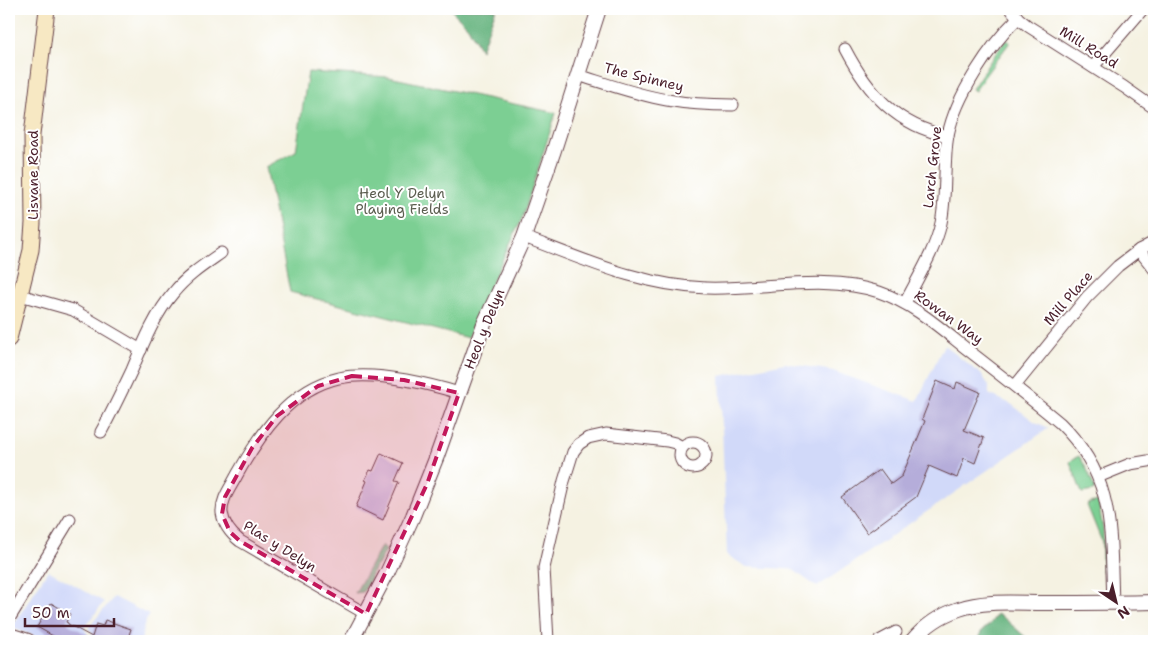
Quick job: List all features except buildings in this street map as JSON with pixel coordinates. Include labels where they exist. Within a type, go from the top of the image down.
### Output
[{"type":"main road","name":"Lisvane Road","points":[[9,339],[31,250],[32,135],[47,9]]},
{"type":"street","name":"Heol y Delyn","points":[[351,641],[387,573],[413,516],[437,456],[484,324],[524,237],[599,9]]},
{"type":"street","points":[[1093,67],[1143,9]]},
{"type":"street","name":"Mill Road","points":[[1015,13],[1038,33],[1154,108]]},
{"type":"street","name":"Larch Grove","points":[[905,303],[932,249],[941,222],[948,136],[955,112],[971,80],[1015,13]]},
{"type":"street","points":[[845,49],[864,81],[883,103],[916,126],[948,136]]},
{"type":"street","name":"The Spinney","points":[[578,74],[636,93],[688,104],[733,105]]},
{"type":"street","name":"Rowan Way","points":[[524,237],[630,276],[666,284],[684,287],[715,288],[834,283],[865,288],[905,303],[927,317],[1060,423],[1070,432],[1086,454],[1098,477],[1109,518],[1113,603]]},
{"type":"street","name":"Mill Place","points":[[1015,386],[1087,297],[1118,266],[1139,250],[1154,242]]},
{"type":"street","points":[[1139,250],[1154,270]]},
{"type":"street","points":[[102,432],[160,312],[173,293],[197,269],[221,253]]},
{"type":"street","points":[[20,295],[73,310],[141,350]]},
{"type":"street","name":"Plas y Delyn","points":[[366,614],[240,541],[230,532],[224,520],[222,507],[225,497],[252,448],[277,416],[298,398],[318,386],[338,378],[352,376],[404,380],[459,392]]},
{"type":"street","points":[[548,641],[544,568],[564,481],[573,452],[588,438],[606,434],[667,441],[682,447]]},
{"type":"street","points":[[1098,477],[1130,464],[1154,460]]},
{"type":"street","points":[[9,619],[70,519]]},
{"type":"street","points":[[912,641],[939,619],[971,605],[1003,602],[1154,602]]},
{"type":"street","points":[[879,641],[896,632]]},
{"type":"street","points":[[9,635],[28,641]]},
{"type":"highlighted area","points":[[352,376],[404,380],[459,393],[427,484],[366,614],[240,541],[230,532],[222,514],[225,497],[252,448],[277,416],[318,386]]},
{"type":"shaded area","points":[[944,345],[982,375],[989,386],[989,394],[1011,404],[1035,422],[1049,428],[817,587],[792,569],[747,567],[727,555],[720,376],[785,363],[833,371],[917,401]]},
{"type":"shaded area","points":[[48,570],[104,602],[84,628],[89,636],[86,641],[49,641],[14,628],[14,624]]},
{"type":"shaded area","points":[[114,597],[149,615],[144,625],[141,641],[90,641],[93,634],[88,628]]},
{"type":"green space","points":[[450,9],[496,9],[481,50],[468,27]]},
{"type":"green space","points":[[1006,40],[1010,42],[975,91],[972,89]]},
{"type":"green space","name":"Heol Y Delyn Playing Fields","points":[[308,72],[389,77],[556,113],[523,216],[476,316],[468,338],[290,292],[266,167],[296,151]]},
{"type":"green space","points":[[1079,456],[1095,489],[1093,491],[1082,493],[1070,462]]},
{"type":"green space","points":[[1098,501],[1103,529],[1104,571],[1102,571],[1102,542],[1087,505]]},
{"type":"green space","points":[[382,545],[386,550],[370,577],[372,578],[363,592],[355,593]]},
{"type":"green space","points":[[997,614],[1030,641],[979,641],[981,632]]}]
